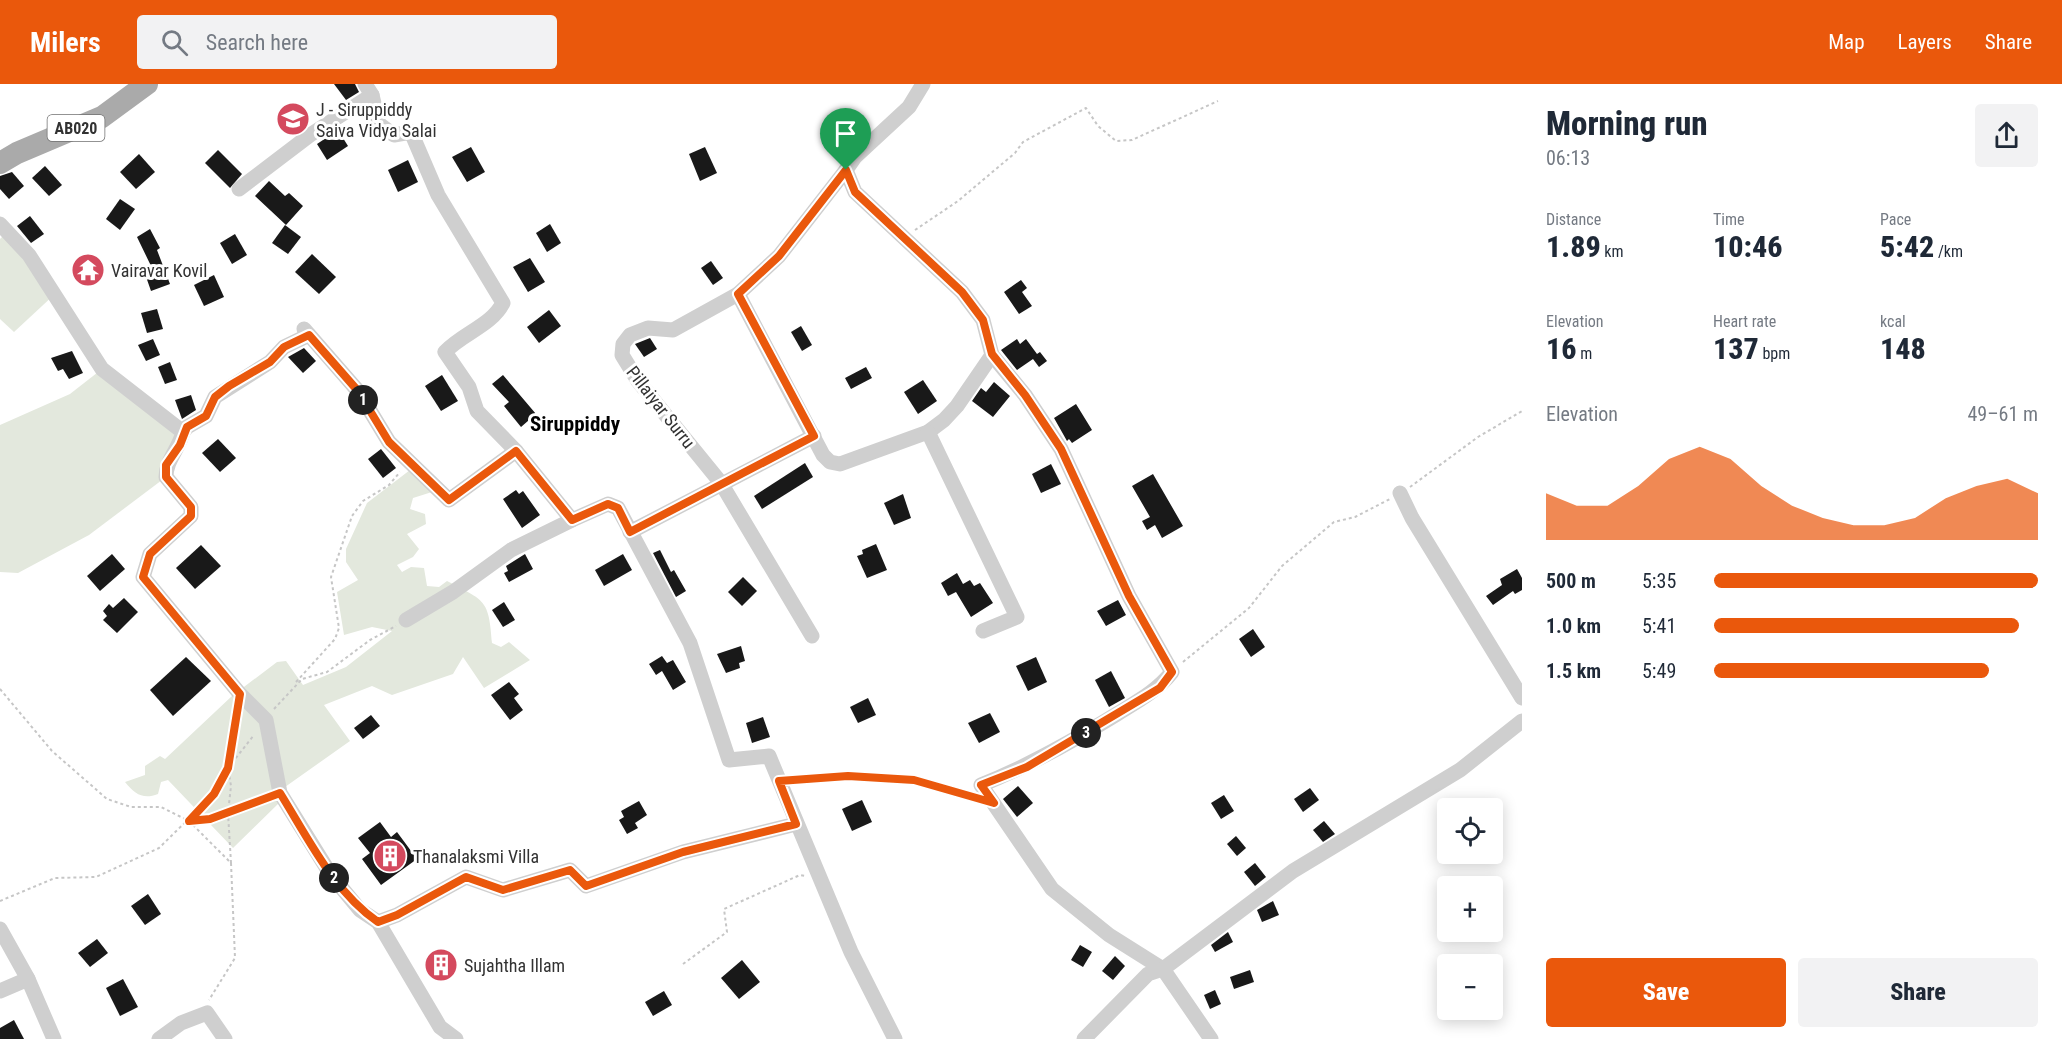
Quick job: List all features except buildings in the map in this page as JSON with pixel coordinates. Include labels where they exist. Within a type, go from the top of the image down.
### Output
[{"type":"main road","name":"AB020","points":[[0,164],[17,153],[102,117],[146,84]]},
{"type":"street","name":"Pillaiyar Surru","points":[[812,636],[721,483],[638,381],[622,356],[622,344],[630,335],[648,328],[673,330],[738,294],[779,256],[855,157],[909,107],[923,84]]},
{"type":"street","points":[[239,189],[368,89],[379,124],[394,135],[411,132],[438,195],[503,303],[496,316],[456,340],[445,352],[469,387],[477,411],[516,451],[572,520]]},
{"type":"street","points":[[846,170],[855,192],[962,292],[983,320],[992,354],[1025,395],[1061,449],[1129,596],[1172,672],[1160,688],[1103,723],[1027,767],[981,785],[1052,889],[1109,935],[1163,969],[1211,1039]]},
{"type":"street","points":[[0,224],[29,255],[102,369],[183,432]]},
{"type":"street","points":[[738,294],[823,455],[830,462],[840,464],[928,432],[957,406],[992,354]]},
{"type":"street","points":[[456,1039],[440,1027],[378,922],[360,910],[332,875],[280,793],[266,720],[240,694],[143,577],[150,554],[191,516],[191,507],[166,477],[166,465],[180,445],[183,432],[187,427],[206,416],[215,397],[270,362],[284,347],[306,332],[358,391],[389,442],[449,500],[516,451]]},
{"type":"street","points":[[928,432],[1017,618],[983,631]]},
{"type":"street","points":[[630,532],[814,436]]},
{"type":"street","points":[[1400,493],[1412,518],[1522,698]]},
{"type":"street","points":[[406,620],[453,592],[511,550],[608,504],[618,508],[690,643],[729,760],[769,756],[851,952],[895,1039]]},
{"type":"street","points":[[1084,1039],[1148,974],[1163,969],[1293,871],[1460,770],[1522,721]]},
{"type":"street","points":[[378,922],[397,915],[466,877],[503,890],[570,870],[586,886],[683,852],[796,824]]},
{"type":"street","points":[[0,929],[28,979],[54,1039]]},
{"type":"street","points":[[0,991],[28,979]]},
{"type":"street","points":[[159,1039],[181,1023],[207,1013],[225,1039]]},
{"type":"path","points":[[905,237],[958,201],[1015,153],[1023,142],[1086,108],[1098,126],[1116,141],[1132,140],[1218,101]]},
{"type":"path","points":[[1172,672],[1206,641],[1249,608],[1282,566],[1334,522],[1355,517],[1400,493],[1478,437],[1522,411]]},
{"type":"path","points":[[0,901],[55,878],[96,877],[159,848],[189,821],[214,794],[228,768],[266,720],[335,639],[339,628],[331,577],[352,516],[363,501],[389,485],[409,462]]},
{"type":"path","points":[[291,689],[302,679],[327,672],[370,640],[406,620]]},
{"type":"path","points":[[0,689],[52,751],[106,798],[131,807],[161,807],[189,821],[231,863]]},
{"type":"path","points":[[201,1014],[235,958],[228,813],[231,786],[228,768],[240,694]]},
{"type":"path","points":[[779,781],[848,776],[914,780],[994,803]]},
{"type":"path","points":[[189,821],[228,813],[280,793]]},
{"type":"path","points":[[683,964],[727,932],[724,909],[800,875],[818,876]]},
{"type":"shaded area","points":[[7,232],[56,293],[14,332],[0,319],[0,239]]},
{"type":"shaded area","points":[[102,369],[183,432],[166,477],[89,535],[18,573],[0,572],[0,425],[70,394]]},
{"type":"shaded area","points":[[410,470],[432,492],[413,498],[410,509],[425,514],[426,524],[407,534],[419,549],[413,557],[397,565],[402,572],[411,567],[424,568],[427,586],[439,587],[447,581],[477,598],[483,603],[489,618],[492,643],[501,647],[509,642],[530,660],[484,688],[463,657],[453,674],[392,695],[372,686],[324,705],[350,741],[285,787],[279,803],[233,848],[168,780],[161,782],[158,794],[153,796],[140,795],[132,790],[125,782],[145,775],[145,766],[160,756],[165,759],[232,696],[277,662],[286,661],[303,685],[346,667],[392,631],[372,627],[344,635],[337,592],[358,580],[346,562],[346,549],[367,503]]},
{"type":"place","name":"J - Siruppiddy Saiva Vidya Salai","points":[[293,119]]},
{"type":"place","name":"Vairavar Kovil","points":[[88,270]]},
{"type":"place","name":"Thanalaksmi Villa","points":[[390,856]]},
{"type":"place","name":"Sujahtha Illam","points":[[441,965]]},
{"type":"district","name":"Siruppiddy","points":[[575,424]]},
{"type":"route","points":[[846,170],[855,192],[962,292],[983,320],[992,354],[1025,395],[1061,449],[1129,596],[1172,672],[1160,688],[1027,767],[981,785],[994,803],[914,780],[848,776],[779,781],[796,824],[683,852],[586,886],[570,870],[503,890],[466,877],[397,915],[378,922],[360,910],[332,875],[280,793],[210,819],[189,821],[214,794],[228,768],[240,694],[143,577],[150,554],[191,516],[191,507],[166,477],[166,465],[180,445],[183,432],[187,427],[206,416],[215,397],[270,362],[284,347],[309,335],[358,391],[389,442],[449,500],[516,451],[572,520],[608,504],[618,508],[630,532],[651,524],[721,483],[814,436],[747,307],[738,294],[779,256],[846,170]]}]
